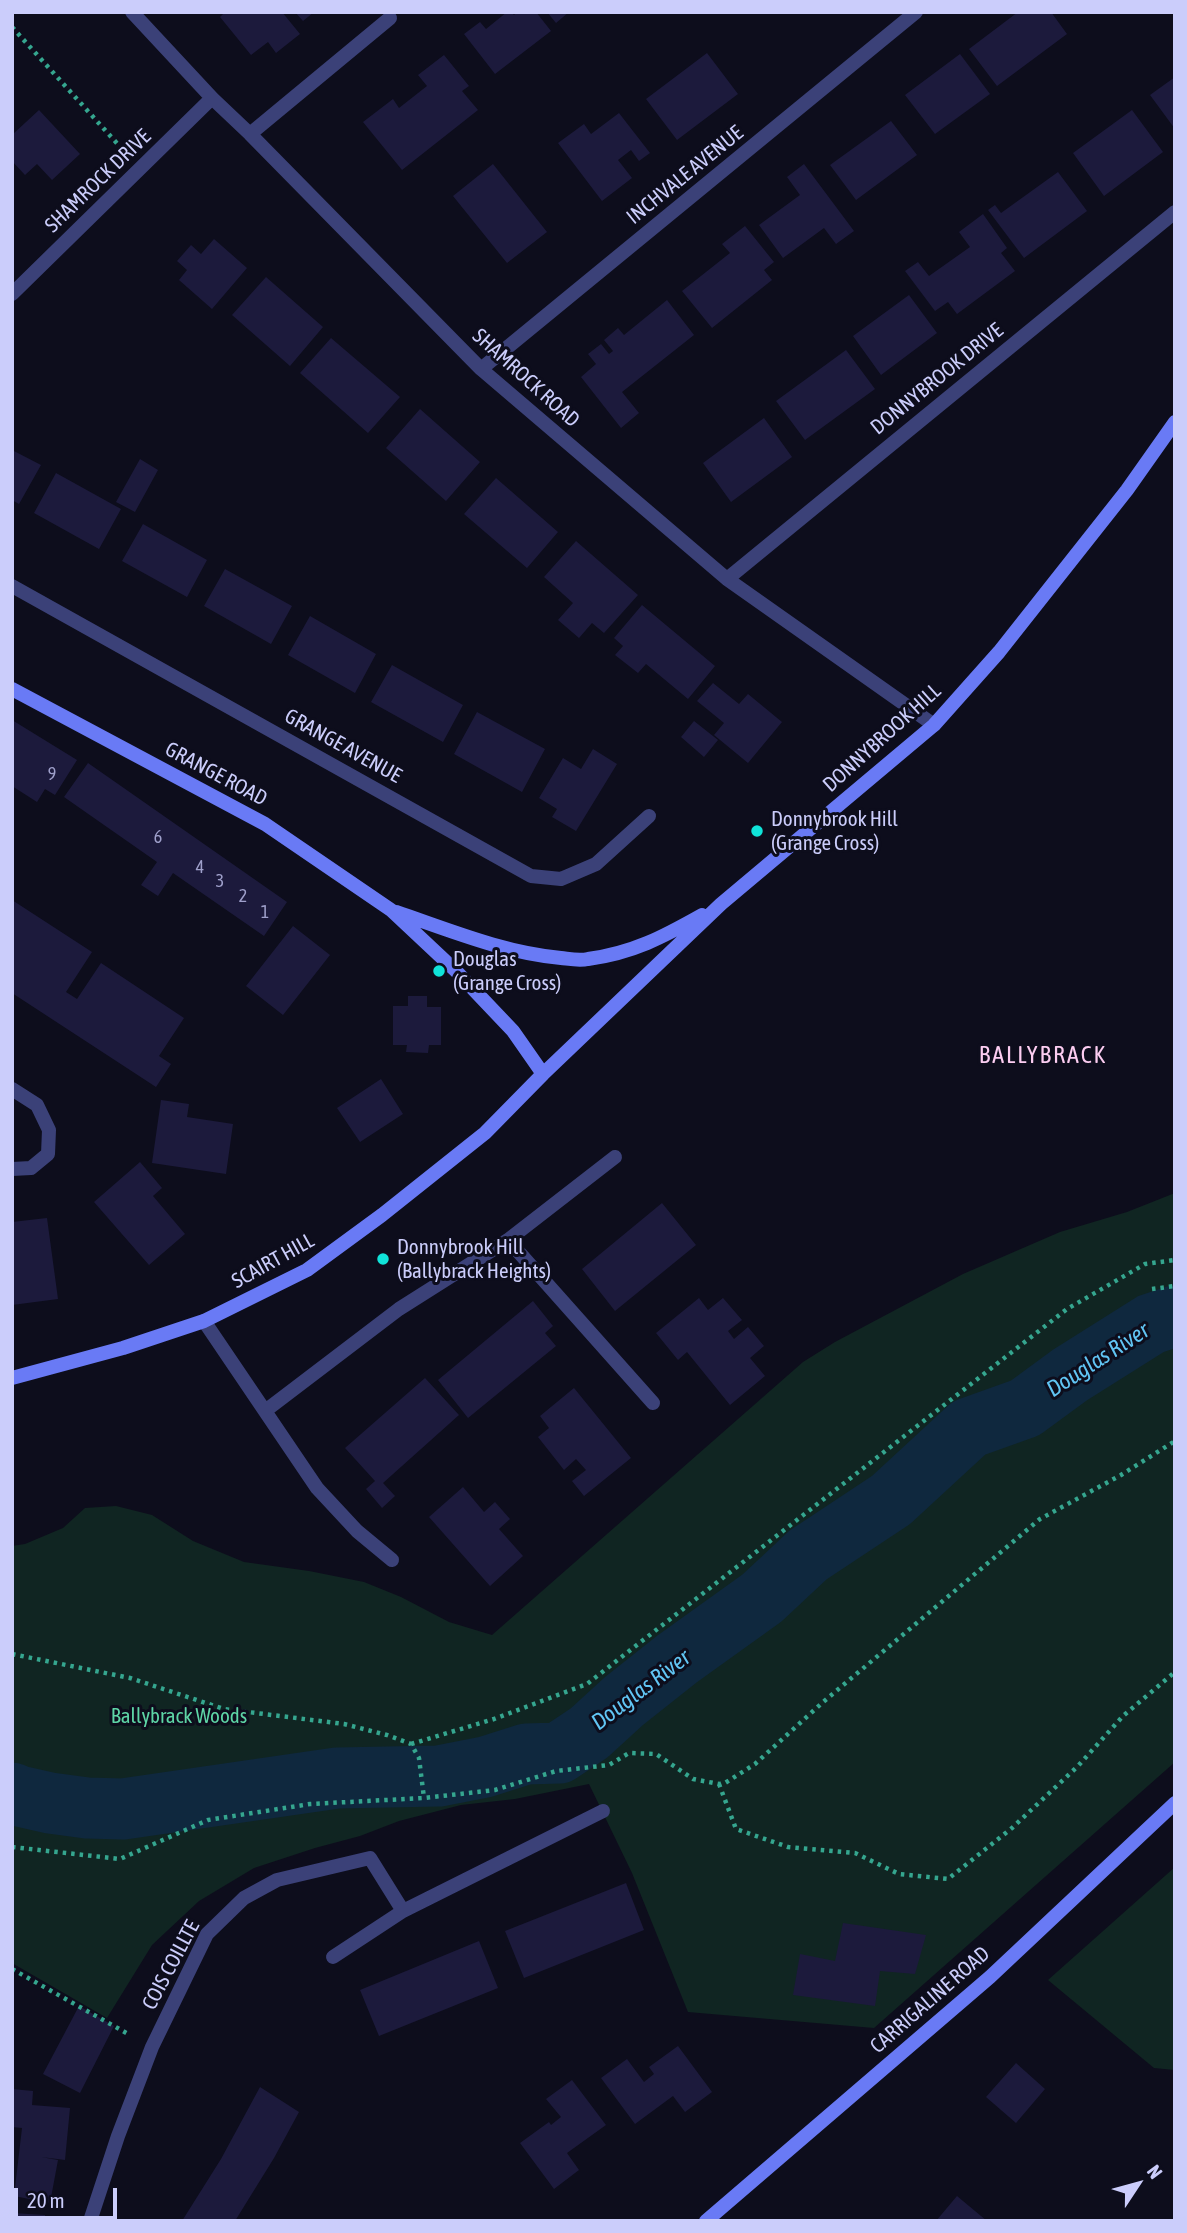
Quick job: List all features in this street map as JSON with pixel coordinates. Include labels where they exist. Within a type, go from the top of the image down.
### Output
[{"type":"main road","name":"DONNYBROOK HILL","points":[[542,1074],[721,904],[934,725],[999,652],[1127,490],[1175,422]]},
{"type":"main road","name":"GRANGE ROAD","points":[[12,689],[265,824],[391,910],[456,971],[513,1031],[542,1074]]},
{"type":"main road","name":"GRANGE ROAD","points":[[391,910],[486,942],[540,956],[585,960],[657,941],[721,904]]},
{"type":"main road","name":"SCAIRT HILL","points":[[12,1378],[123,1348],[204,1321],[307,1270],[382,1215],[485,1133],[542,1074]]},
{"type":"main road","name":"CARRIGALINE ROAD","points":[[706,2221],[990,1977],[1175,1803]]},
{"type":"street","name":"SHAMROCK ROAD","points":[[132,12],[212,98],[481,369],[727,579],[934,725]]},
{"type":"street","name":"INCHVALE AVENUE","points":[[481,369],[916,12]]},
{"type":"street","points":[[250,134],[390,18]]},
{"type":"street","name":"SHAMROCK DRIVE","points":[[12,294],[212,98]]},
{"type":"street","name":"DONNYBROOK DRIVE","points":[[727,579],[1175,212]]},
{"type":"street","name":"GRANGE AVENUE","points":[[12,586],[531,876],[561,879],[596,864],[649,816]]},
{"type":"street","points":[[12,1089],[37,1105],[48,1130],[48,1154],[31,1168],[12,1169]]},
{"type":"street","points":[[265,1411],[399,1309],[508,1240],[615,1157]]},
{"type":"street","points":[[508,1240],[653,1403]]},
{"type":"street","points":[[204,1321],[317,1488],[357,1531],[392,1560]]},
{"type":"street","points":[[333,1957],[403,1911],[603,1811]]},
{"type":"street","name":"COIS COILLTE","points":[[152,2048],[207,1934],[244,1898],[277,1880],[370,1858],[403,1911]]},
{"type":"street","points":[[90,2221],[118,2136],[152,2048]]},
{"type":"path","points":[[12,27],[140,169]]},
{"type":"path","points":[[12,1654],[130,1678],[223,1709],[344,1724],[411,1744],[494,1719],[587,1684],[1067,1310],[1145,1264],[1175,1260]]},
{"type":"path","points":[[1152,1289],[1175,1286]]},
{"type":"path","points":[[12,1847],[120,1859],[208,1820],[310,1804],[424,1798],[495,1790],[556,1771],[609,1765],[629,1753],[656,1754],[693,1779],[724,1783],[755,1764],[842,1686],[1040,1519],[1121,1475],[1175,1441]]},
{"type":"path","points":[[719,1784],[736,1829],[788,1847],[855,1853],[899,1874],[947,1879],[1012,1828],[1078,1766],[1122,1716],[1175,1672]]},
{"type":"path","points":[[411,1744],[419,1758],[424,1798]]},
{"type":"path","points":[[12,1969],[152,2048]]},
{"type":"green space","name":"Ballybrack Woods","points":[[1175,1193],[1175,1762],[874,2028],[688,2012],[632,1873],[589,1784],[515,1799],[461,1805],[399,1821],[360,1836],[254,1868],[199,1901],[152,1945],[107,2018],[12,1963],[12,1546],[25,1544],[63,1528],[85,1508],[116,1506],[152,1515],[193,1541],[244,1562],[364,1582],[401,1597],[449,1622],[492,1635],[803,1362],[835,1342],[963,1274],[1060,1232],[1127,1212]]},
{"type":"green space","points":[[1175,1867],[1175,2070],[1154,2068],[1048,1980]]},
{"type":"building","points":[[225,12],[282,12],[300,34],[276,53],[268,42],[251,55],[220,17]]},
{"type":"building","points":[[295,12],[314,12],[303,21]]},
{"type":"building","points":[[507,12],[514,15],[517,12],[536,12],[551,31],[495,74],[464,34],[480,22],[486,29]]},
{"type":"building","points":[[547,12],[569,12],[556,23]]},
{"type":"building","points":[[1018,12],[1051,12],[1067,34],[997,86],[969,49]]},
{"type":"building","points":[[707,53],[738,94],[677,140],[646,99]]},
{"type":"building","points":[[960,54],[990,94],[935,134],[905,95]]},
{"type":"building","points":[[444,55],[469,86],[462,91],[478,110],[402,170],[363,122],[393,99],[399,108],[427,86],[418,75]]},
{"type":"building","points":[[1175,77],[1175,129],[1150,95]]},
{"type":"building","points":[[39,110],[80,154],[52,180],[37,164],[25,175],[12,161],[12,135]]},
{"type":"building","points":[[1132,110],[1163,152],[1104,196],[1073,153]]},
{"type":"building","points":[[619,113],[650,153],[639,161],[631,150],[618,160],[632,178],[602,201],[558,143],[584,124],[591,134]]},
{"type":"building","points":[[891,121],[917,155],[856,200],[830,165]]},
{"type":"building","points":[[493,164],[547,232],[507,263],[453,196]]},
{"type":"building","points":[[804,164],[854,231],[836,244],[824,228],[783,258],[759,225],[800,195],[787,177]]},
{"type":"building","points":[[1058,172],[1087,211],[1024,258],[988,210],[995,205],[1001,213]]},
{"type":"building","points":[[983,214],[1007,248],[1001,253],[1015,271],[957,314],[948,302],[935,311],[905,271],[918,262],[929,276],[970,247],[959,232]]},
{"type":"building","points":[[745,226],[774,262],[764,270],[772,280],[712,328],[682,291],[730,253],[722,244]]},
{"type":"building","points":[[214,239],[247,268],[212,309],[179,280],[187,270],[177,261],[191,245],[201,254]]},
{"type":"building","points":[[266,277],[323,327],[290,366],[232,315]]},
{"type":"building","points":[[909,295],[937,333],[881,375],[853,336]]},
{"type":"building","points":[[667,300],[694,335],[622,392],[639,413],[621,428],[581,377],[596,364],[588,354],[601,344],[609,354],[613,351],[604,340],[618,328],[624,335]]},
{"type":"building","points":[[331,338],[400,397],[368,433],[300,373]]},
{"type":"building","points":[[846,350],[875,389],[805,440],[776,401]]},
{"type":"building","points":[[420,409],[480,462],[446,501],[386,448]]},
{"type":"building","points":[[764,418],[792,457],[731,502],[703,463]]},
{"type":"building","points":[[12,450],[41,465],[19,504],[12,500]]},
{"type":"building","points":[[140,459],[158,470],[135,512],[116,502]]},
{"type":"building","points":[[56,473],[121,509],[99,549],[34,513]]},
{"type":"building","points":[[496,478],[558,532],[527,568],[464,514]]},
{"type":"building","points":[[143,524],[207,560],[187,597],[122,561]]},
{"type":"building","points":[[576,541],[638,595],[604,633],[592,623],[579,638],[558,620],[573,603],[544,577]]},
{"type":"building","points":[[225,569],[292,606],[271,644],[204,606]]},
{"type":"building","points":[[642,605],[715,666],[688,699],[646,664],[638,673],[615,655],[623,646],[614,638]]},
{"type":"building","points":[[310,616],[376,654],[355,693],[288,655]]},
{"type":"building","points":[[392,665],[463,705],[443,742],[371,702]]},
{"type":"building","points":[[713,683],[739,704],[748,694],[782,722],[748,763],[714,735],[724,723],[697,701]]},
{"type":"building","points":[[477,712],[545,749],[522,792],[454,754]]},
{"type":"building","points":[[12,720],[77,760],[55,795],[45,789],[37,802],[12,786]]},
{"type":"building","points":[[694,721],[718,740],[704,757],[681,737]]},
{"type":"building","points":[[593,749],[617,764],[576,831],[552,817],[557,809],[539,798],[563,758],[581,769]]},
{"type":"building","points":[[88,763],[287,902],[264,936],[173,873],[158,896],[141,885],[157,862],[64,797]]},
{"type":"building","points":[[12,900],[92,952],[66,992],[77,999],[101,963],[184,1018],[159,1056],[171,1064],[156,1087],[12,993]]},
{"type":"building","points":[[293,926],[330,955],[283,1015],[246,986]]},
{"type":"building","points":[[408,996],[427,996],[427,1007],[441,1007],[441,1045],[429,1045],[428,1053],[406,1052],[407,1045],[393,1045],[393,1006],[408,1006]]},
{"type":"building","points":[[381,1079],[403,1114],[360,1142],[337,1108]]},
{"type":"building","points":[[161,1100],[189,1104],[187,1117],[233,1124],[226,1174],[152,1163]]},
{"type":"building","points":[[140,1162],[162,1188],[153,1196],[185,1234],[149,1265],[94,1202]]},
{"type":"building","points":[[662,1203],[696,1245],[615,1311],[582,1269]]},
{"type":"building","points":[[47,1218],[58,1299],[12,1305],[12,1222]]},
{"type":"building","points":[[699,1298],[708,1310],[723,1298],[742,1320],[728,1331],[734,1339],[748,1327],[764,1346],[750,1358],[765,1376],[730,1405],[687,1352],[678,1360],[656,1333]]},
{"type":"building","points":[[533,1301],[553,1326],[545,1333],[556,1346],[468,1418],[438,1380]]},
{"type":"building","points":[[425,1378],[459,1415],[383,1483],[395,1496],[382,1508],[366,1489],[375,1481],[345,1448]]},
{"type":"building","points":[[574,1388],[631,1458],[584,1496],[572,1481],[586,1470],[576,1459],[564,1470],[538,1437],[549,1428],[540,1416]]},
{"type":"building","points":[[463,1487],[484,1512],[495,1502],[510,1519],[499,1529],[523,1556],[490,1586],[429,1517]]},
{"type":"building","points":[[626,1883],[644,1930],[524,1978],[505,1931]]},
{"type":"building","points":[[843,1923],[926,1935],[915,1974],[880,1971],[875,2006],[793,1995],[800,1954],[835,1961]]},
{"type":"building","points":[[479,1941],[498,1988],[379,2036],[360,1990]]},
{"type":"building","points":[[79,2006],[114,2026],[80,2093],[43,2074]]},
{"type":"building","points":[[678,2046],[712,2092],[685,2112],[673,2096],[635,2124],[601,2078],[627,2059],[644,2082],[654,2074],[649,2067]]},
{"type":"building","points":[[1016,2063],[1045,2089],[1016,2123],[986,2097]]},
{"type":"building","points":[[572,2080],[606,2125],[567,2153],[579,2170],[554,2189],[520,2143],[549,2122],[551,2125],[561,2117],[546,2099]]},
{"type":"building","points":[[260,2087],[299,2112],[274,2158],[235,2221],[182,2221],[221,2159]]},
{"type":"building","points":[[12,2089],[33,2091],[32,2105],[70,2108],[65,2160],[41,2157],[58,2160],[50,2203],[14,2196],[22,2128],[12,2127]]},
{"type":"building","points":[[957,2196],[987,2221],[936,2221]]},
{"type":"building","points":[[12,2213],[45,2215],[45,2221],[12,2221]]},
{"type":"waterway","name":"Douglas River","points":[[12,1793],[50,1803],[123,1809],[337,1778],[439,1776],[485,1767],[526,1754],[559,1753],[589,1733],[677,1659],[762,1598],[808,1555],[891,1500],[969,1428],[1025,1408],[1070,1375],[1151,1324],[1175,1316]]},
{"type":"place","name":"Donnybrook Hill (Grange Cross)","points":[[757,831]]},
{"type":"place","name":"Douglas (Grange Cross)","points":[[439,971]]},
{"type":"place","name":"Donnybrook Hill (Ballybrack Heights)","points":[[383,1259]]},
{"type":"district","name":"BALLYBRACK","points":[[1043,1055]]}]
